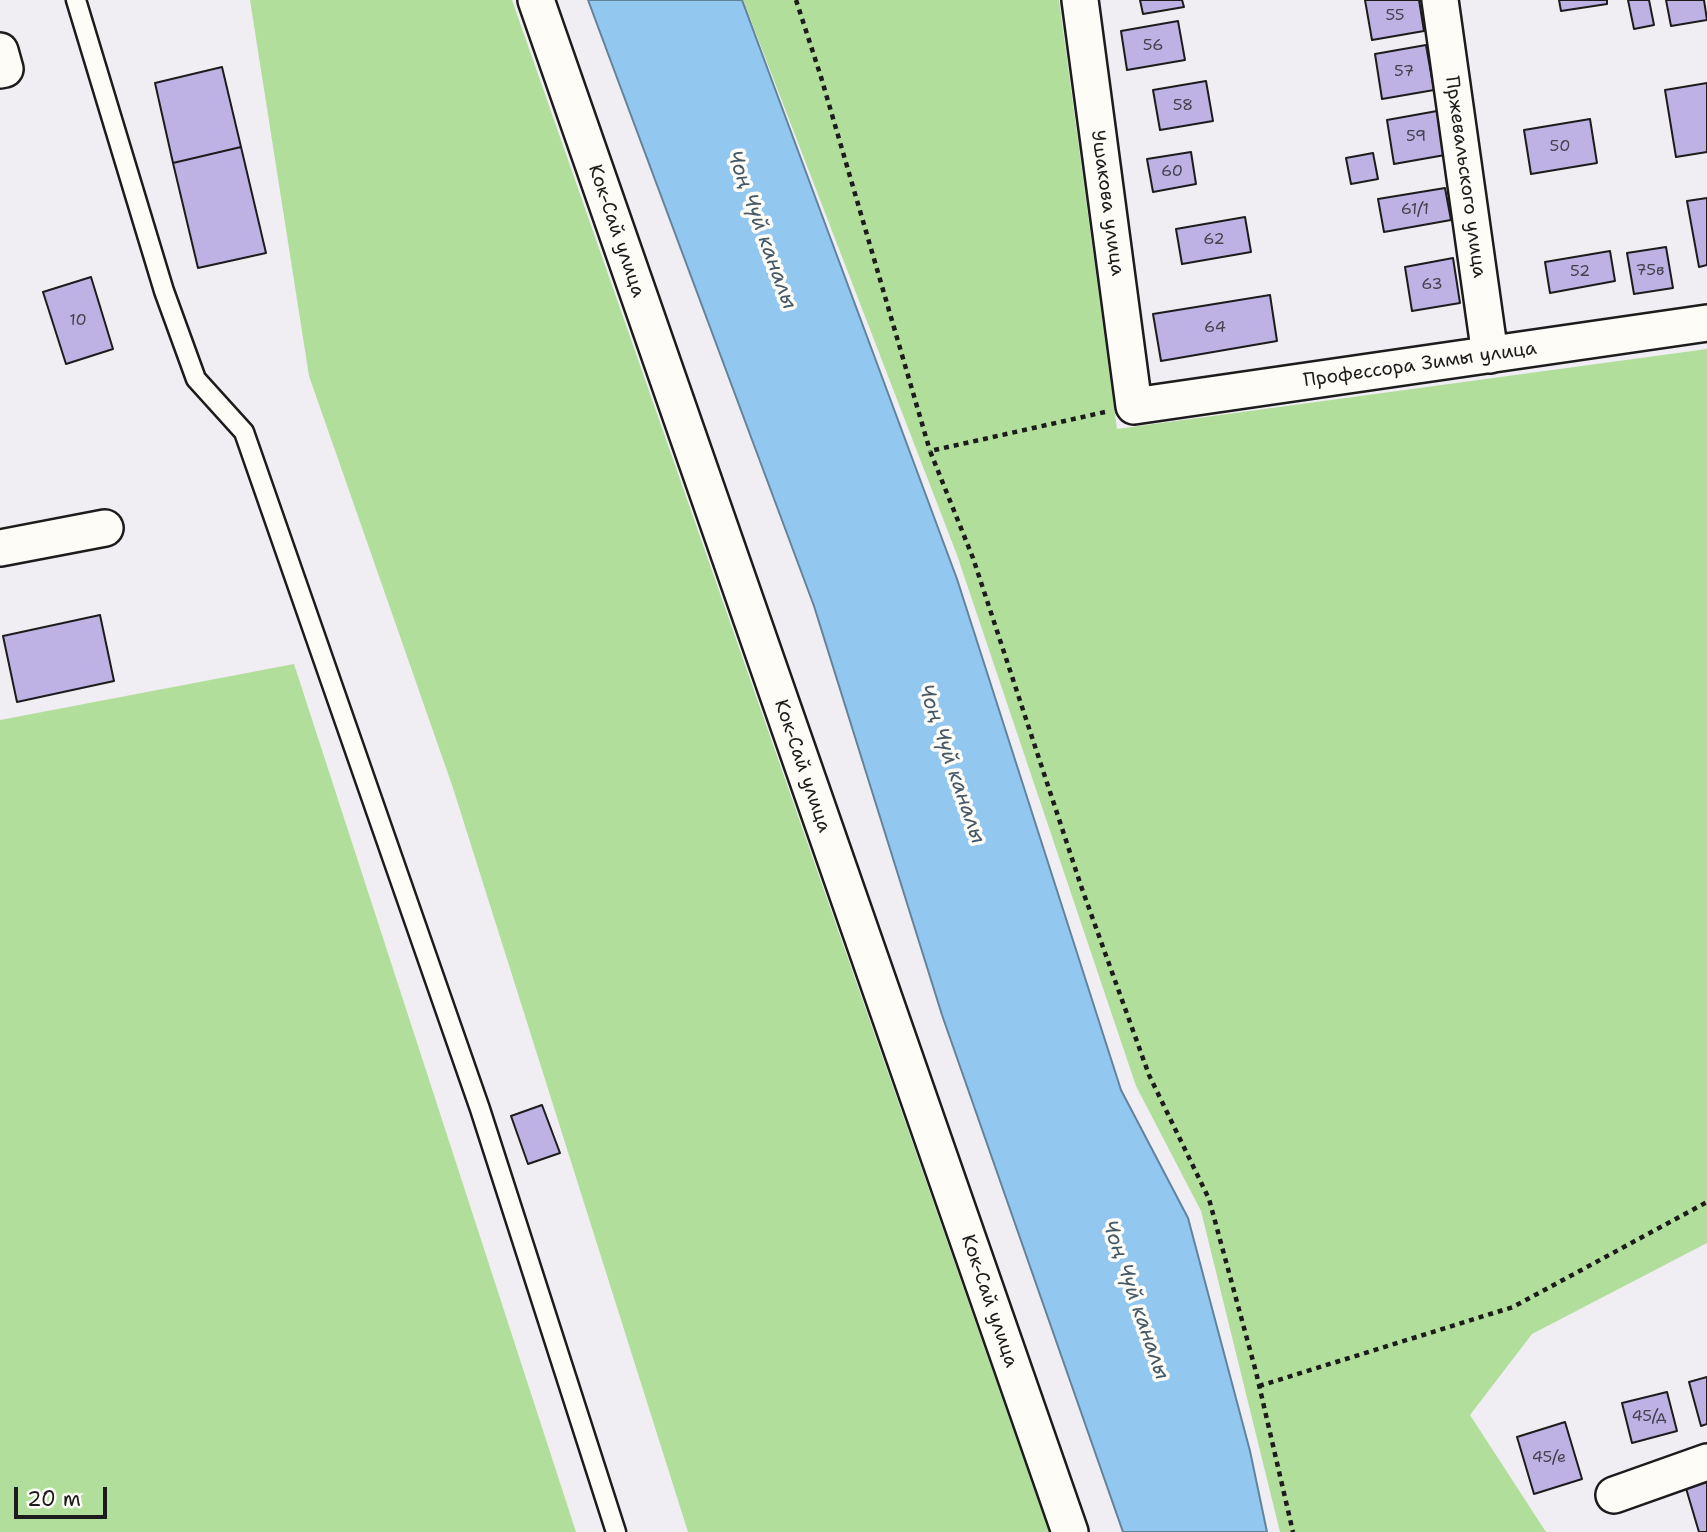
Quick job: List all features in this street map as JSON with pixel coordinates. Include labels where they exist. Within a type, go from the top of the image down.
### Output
[{"type":"street","name":"Кок-Сай улица","points":[[536,0],[1070,1532]]},
{"type":"street","name":"Ушакова улица","points":[[1080,0],[1134,406]]},
{"type":"street","name":"Пржевальского улица","points":[[1440,0],[1490,355]]},
{"type":"street","name":"Профессора Зимы улица","points":[[1134,406],[1707,323]]},
{"type":"street","points":[[0,548],[105,528]]},
{"type":"street","points":[[1614,1495],[1707,1462]]},
{"type":"lane","points":[[76,0],[164,291],[196,379],[244,432],[481,1108],[616,1532]]},
{"type":"path","points":[[796,0],[930,451],[973,558],[1081,886],[1149,1075],[1209,1199],[1259,1386],[1293,1532]]},
{"type":"path","points":[[930,451],[1134,406]]},
{"type":"path","points":[[1259,1386],[1513,1307],[1707,1202]]},
{"type":"green space","points":[[250,0],[512,0],[1049,1532],[688,1532],[453,788],[309,376]]},
{"type":"green space","points":[[743,0],[1059,0],[1117,429],[1707,349],[1707,1243],[1532,1334],[1470,1415],[1546,1532],[1280,1532],[1201,1211],[1136,1086],[957,555]]},
{"type":"green space","points":[[294,664],[576,1532],[0,1532],[0,720]]},
{"type":"water","name":"Чоң Чүй каналы","points":[[588,0],[742,0],[957,579],[1121,1090],[1188,1218],[1250,1451],[1267,1532],[1123,1532],[942,1015],[814,606]]},
{"type":"building","points":[[1140,0],[1182,0],[1184,7],[1143,14]]},
{"type":"building","points":[[1365,0],[1419,0],[1424,31],[1372,40]]},
{"type":"building","points":[[1559,0],[1607,0],[1607,4],[1561,11]]},
{"type":"building","points":[[1628,0],[1649,0],[1654,25],[1634,29]]},
{"type":"building","points":[[1666,0],[1704,0],[1707,20],[1671,26]]},
{"type":"building","points":[[1178,21],[1185,60],[1127,70],[1121,31]]},
{"type":"building","points":[[1426,45],[1434,90],[1382,99],[1375,54]]},
{"type":"building","points":[[222,67],[241,147],[173,163],[155,83]]},
{"type":"building","points":[[1206,81],[1213,121],[1160,130],[1153,90]]},
{"type":"building","points":[[1707,83],[1707,152],[1676,157],[1665,90]]},
{"type":"building","points":[[1437,111],[1445,155],[1394,164],[1387,120]]},
{"type":"building","points":[[1590,119],[1597,163],[1531,174],[1524,130]]},
{"type":"building","points":[[241,147],[266,253],[198,268],[173,163]]},
{"type":"building","points":[[1191,152],[1196,184],[1153,192],[1147,159]]},
{"type":"building","points":[[1373,153],[1378,179],[1351,184],[1346,158]]},
{"type":"building","points":[[1445,188],[1451,220],[1384,232],[1378,199]]},
{"type":"building","points":[[1707,198],[1707,265],[1699,267],[1687,201]]},
{"type":"building","points":[[1245,217],[1251,252],[1182,264],[1176,229]]},
{"type":"building","points":[[1666,247],[1673,288],[1634,294],[1627,253]]},
{"type":"building","points":[[1610,251],[1615,281],[1550,293],[1545,262]]},
{"type":"building","points":[[1453,258],[1460,303],[1412,311],[1405,267]]},
{"type":"building","points":[[91,277],[113,349],[66,364],[43,292]]},
{"type":"building","points":[[1270,295],[1277,341],[1161,361],[1153,314]]},
{"type":"building","points":[[100,615],[114,681],[17,702],[3,636]]},
{"type":"building","points":[[542,1105],[560,1153],[528,1164],[511,1116]]},
{"type":"building","points":[[1707,1377],[1707,1424],[1701,1426],[1689,1382]]},
{"type":"building","points":[[1667,1392],[1677,1431],[1632,1443],[1622,1403]]},
{"type":"building","points":[[1565,1422],[1582,1479],[1534,1494],[1517,1437]]},
{"type":"building","points":[[1707,1478],[1707,1532],[1699,1532],[1685,1485]]}]
